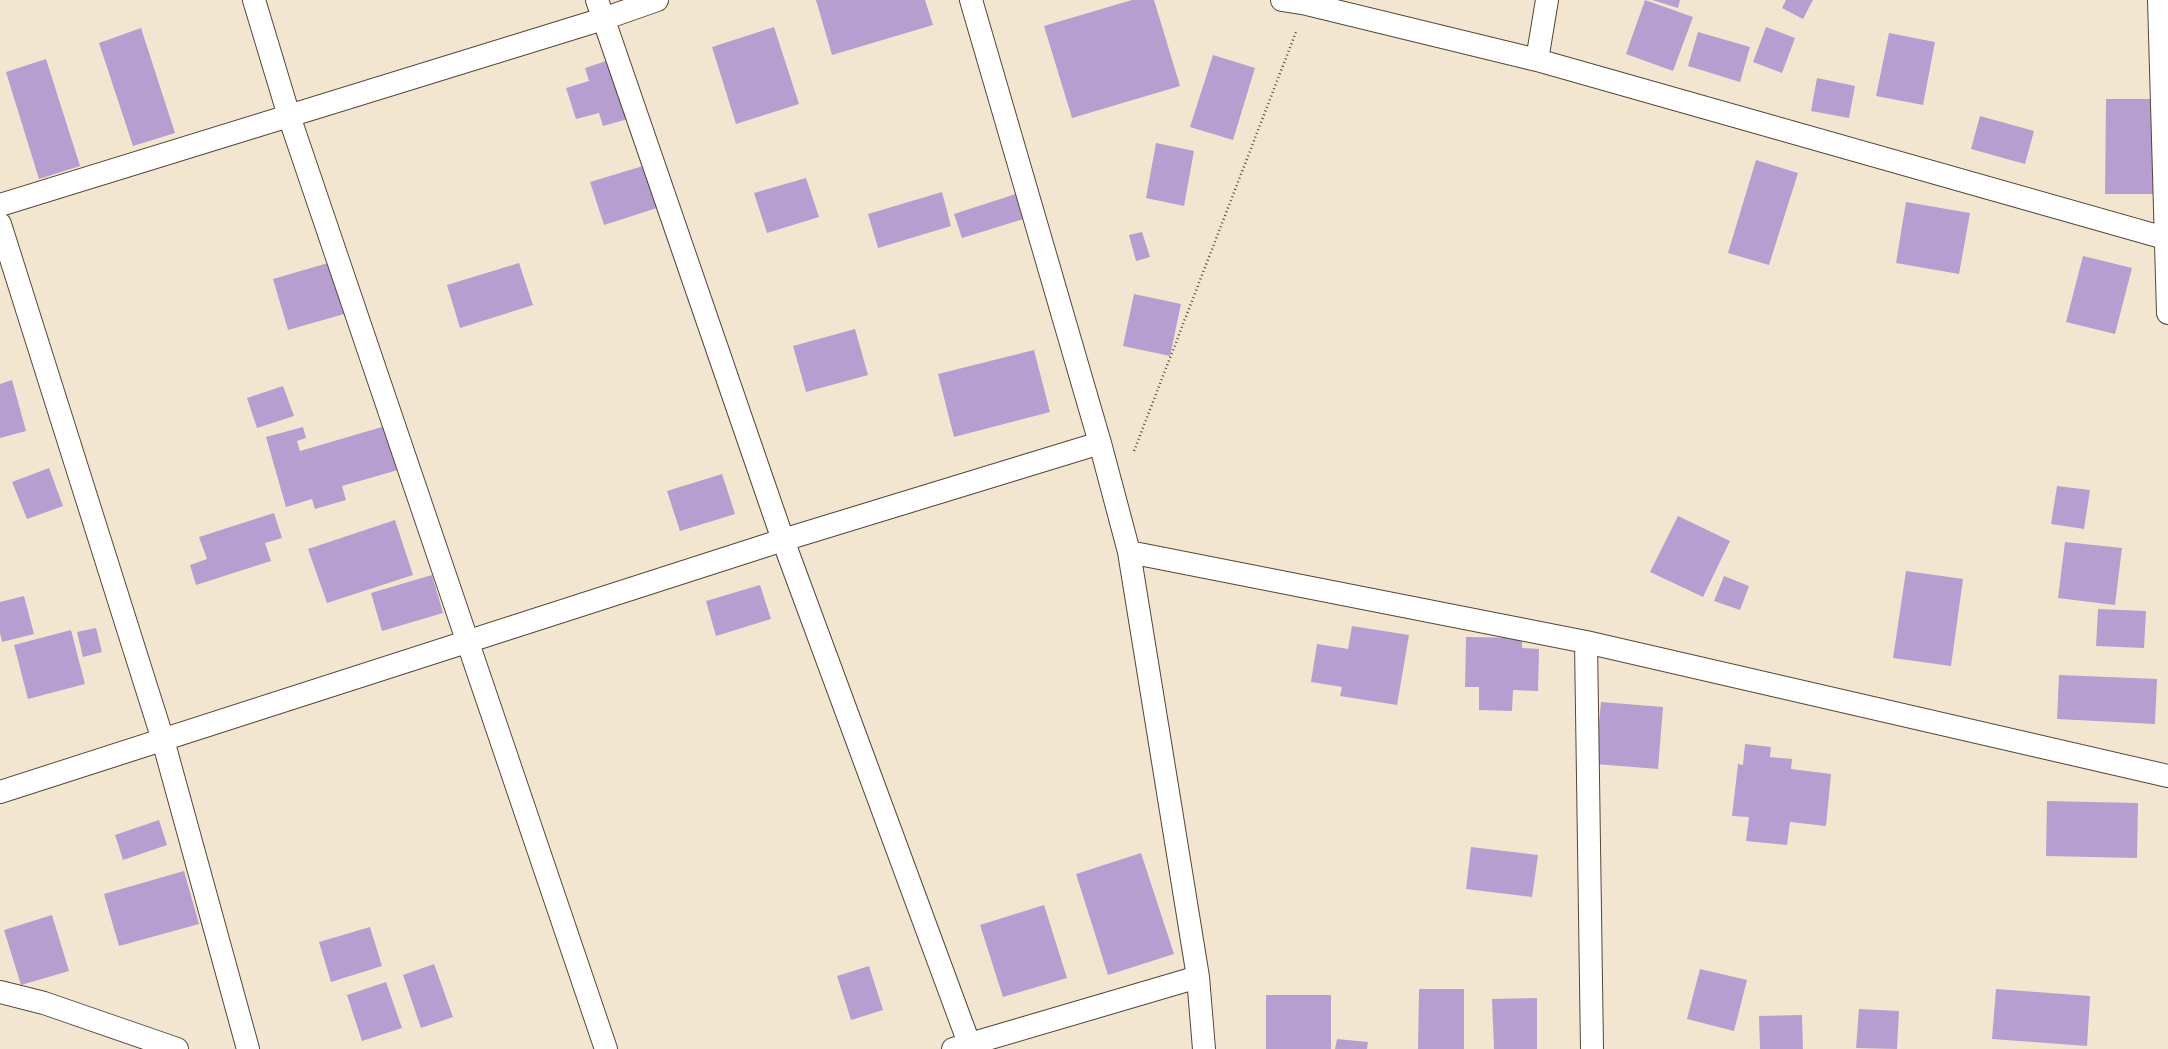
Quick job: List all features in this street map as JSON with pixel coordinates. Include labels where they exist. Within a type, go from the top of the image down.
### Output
[{"type":"street","points":[[254,0],[289,116],[469,641],[606,1049]]},
{"type":"street","points":[[0,205],[289,116],[600,10],[658,0]]},
{"type":"street","points":[[970,0],[1100,443],[1129,552],[1198,977],[1204,1049]]},
{"type":"street","points":[[1282,0],[1307,4],[1537,60],[2167,239]]},
{"type":"street","points":[[1537,60],[1547,0]]},
{"type":"street","points":[[2159,0],[2168,313]]},
{"type":"street","points":[[600,10],[783,540],[961,1047],[1198,977]]},
{"type":"street","points":[[0,224],[163,740],[248,1049]]},
{"type":"street","points":[[0,792],[783,540],[1100,443]]},
{"type":"street","points":[[1129,552],[1586,642],[2168,776]]},
{"type":"street","points":[[1586,642],[1592,1049]]},
{"type":"street","points":[[0,992],[44,1003],[176,1049]]},
{"type":"path","points":[[1132,457],[1307,4]]},
{"type":"building","points":[[816,0],[925,0],[933,25],[832,55]]},
{"type":"building","points":[[1132,0],[1154,0],[1180,86],[1072,118],[1044,26]]},
{"type":"building","points":[[1645,0],[1693,17],[1673,71],[1626,54]]},
{"type":"building","points":[[1652,0],[1680,0],[1678,8]]},
{"type":"building","points":[[1786,0],[1813,0],[1803,19],[1782,8]]},
{"type":"building","points":[[774,27],[799,104],[736,124],[712,47]]},
{"type":"building","points":[[1766,27],[1795,38],[1782,73],[1753,62]]},
{"type":"building","points":[[141,28],[175,133],[133,146],[99,43]]},
{"type":"building","points":[[1698,32],[1750,47],[1740,82],[1688,66]]},
{"type":"building","points":[[1889,33],[1935,42],[1923,105],[1876,96]]},
{"type":"building","points":[[1213,55],[1255,68],[1233,140],[1190,127]]},
{"type":"building","points":[[46,59],[80,166],[39,179],[6,72]]},
{"type":"building","points":[[609,60],[628,119],[603,126],[599,113],[576,119],[566,88],[589,81],[585,68]]},
{"type":"building","points":[[1817,78],[1855,86],[1849,118],[1811,111]]},
{"type":"building","points":[[2106,99],[2168,99],[2168,194],[2105,194]]},
{"type":"building","points":[[1980,116],[2034,131],[2025,164],[1971,149]]},
{"type":"building","points":[[1156,143],[1194,151],[1184,206],[1146,198]]},
{"type":"building","points":[[1756,160],[1798,173],[1769,265],[1728,253]]},
{"type":"building","points":[[643,166],[657,208],[604,225],[590,182]]},
{"type":"building","points":[[806,178],[819,217],[767,233],[754,193]]},
{"type":"building","points":[[942,192],[951,226],[878,248],[868,214]]},
{"type":"building","points":[[1022,192],[1030,217],[962,238],[954,214]]},
{"type":"building","points":[[1906,202],[1970,213],[1959,274],[1896,263]]},
{"type":"building","points":[[1142,232],[1150,257],[1136,261],[1129,235]]},
{"type":"building","points":[[2083,256],[2132,268],[2115,334],[2066,322]]},
{"type":"building","points":[[335,261],[351,312],[288,330],[273,279]]},
{"type":"building","points":[[519,263],[533,305],[460,328],[447,285]]},
{"type":"building","points":[[1134,294],[1181,304],[1170,356],[1123,346]]},
{"type":"building","points":[[855,329],[868,375],[806,392],[793,346]]},
{"type":"building","points":[[1034,350],[1050,412],[954,437],[938,374]]},
{"type":"building","points":[[12,380],[26,431],[0,438],[0,384]]},
{"type":"building","points":[[283,386],[294,416],[257,428],[247,398]]},
{"type":"building","points":[[399,422],[412,466],[342,486],[346,500],[315,509],[312,499],[286,507],[266,437],[303,427],[306,438],[297,441],[300,451]]},
{"type":"building","points":[[49,468],[63,506],[27,519],[12,482]]},
{"type":"building","points":[[722,474],[735,514],[680,531],[667,491]]},
{"type":"building","points":[[2057,486],[2090,490],[2084,529],[2051,524]]},
{"type":"building","points":[[274,513],[282,538],[265,543],[271,561],[196,585],[190,565],[207,559],[199,537]]},
{"type":"building","points":[[1678,516],[1730,541],[1703,597],[1650,572]]},
{"type":"building","points":[[395,520],[413,575],[327,603],[308,549]]},
{"type":"building","points":[[2065,542],[2122,548],[2115,605],[2058,598]]},
{"type":"building","points":[[1906,571],[1963,579],[1951,666],[1893,658]]},
{"type":"building","points":[[432,575],[443,613],[382,631],[371,593]]},
{"type":"building","points":[[1724,576],[1749,586],[1740,610],[1714,601]]},
{"type":"building","points":[[760,585],[771,619],[716,636],[706,601]]},
{"type":"building","points":[[24,596],[34,634],[2,642],[0,633],[0,602]]},
{"type":"building","points":[[2098,609],[2146,611],[2144,648],[2096,646]]},
{"type":"building","points":[[1352,626],[1409,635],[1397,705],[1340,696],[1342,687],[1311,682],[1317,644],[1348,649]]},
{"type":"building","points":[[96,628],[102,652],[83,657],[77,632]]},
{"type":"building","points":[[71,630],[85,684],[28,699],[14,645]]},
{"type":"building","points":[[1466,637],[1522,638],[1522,648],[1539,649],[1538,691],[1513,690],[1512,711],[1479,710],[1479,687],[1465,687]]},
{"type":"building","points":[[2059,675],[2157,679],[2155,724],[2057,719]]},
{"type":"building","points":[[1601,702],[1663,707],[1658,769],[1595,764]]},
{"type":"building","points":[[1745,744],[1771,747],[1770,757],[1792,759],[1791,769],[1831,774],[1826,826],[1790,822],[1787,845],[1746,841],[1749,817],[1732,816],[1738,764],[1743,765]]},
{"type":"building","points":[[2047,801],[2138,803],[2137,858],[2046,856]]},
{"type":"building","points":[[159,820],[167,845],[123,860],[115,835]]},
{"type":"building","points":[[1471,847],[1538,855],[1532,897],[1466,889]]},
{"type":"building","points":[[1141,853],[1174,954],[1108,975],[1076,874]]},
{"type":"building","points":[[184,871],[199,924],[119,946],[104,894]]},
{"type":"building","points":[[1044,905],[1067,978],[1003,997],[980,925]]},
{"type":"building","points":[[52,915],[69,971],[21,985],[4,930]]},
{"type":"building","points":[[370,927],[382,966],[331,982],[319,942]]},
{"type":"building","points":[[434,964],[453,1017],[421,1028],[403,975]]},
{"type":"building","points":[[869,966],[883,1010],[851,1020],[837,976]]},
{"type":"building","points":[[1700,969],[1747,980],[1734,1031],[1687,1019]]},
{"type":"building","points":[[386,982],[402,1028],[362,1041],[347,995]]},
{"type":"building","points":[[1419,989],[1464,989],[1464,1049],[1418,1049]]},
{"type":"building","points":[[1996,989],[2090,996],[2087,1046],[1992,1039]]},
{"type":"building","points":[[1266,995],[1331,995],[1331,1049],[1266,1049]]},
{"type":"building","points":[[1537,998],[1537,1049],[1494,1049],[1492,999]]},
{"type":"building","points":[[1859,1009],[1899,1011],[1897,1049],[1856,1048]]},
{"type":"building","points":[[1802,1015],[1803,1049],[1760,1049],[1759,1016]]},
{"type":"building","points":[[1337,1039],[1368,1042],[1367,1049],[1335,1049]]}]
